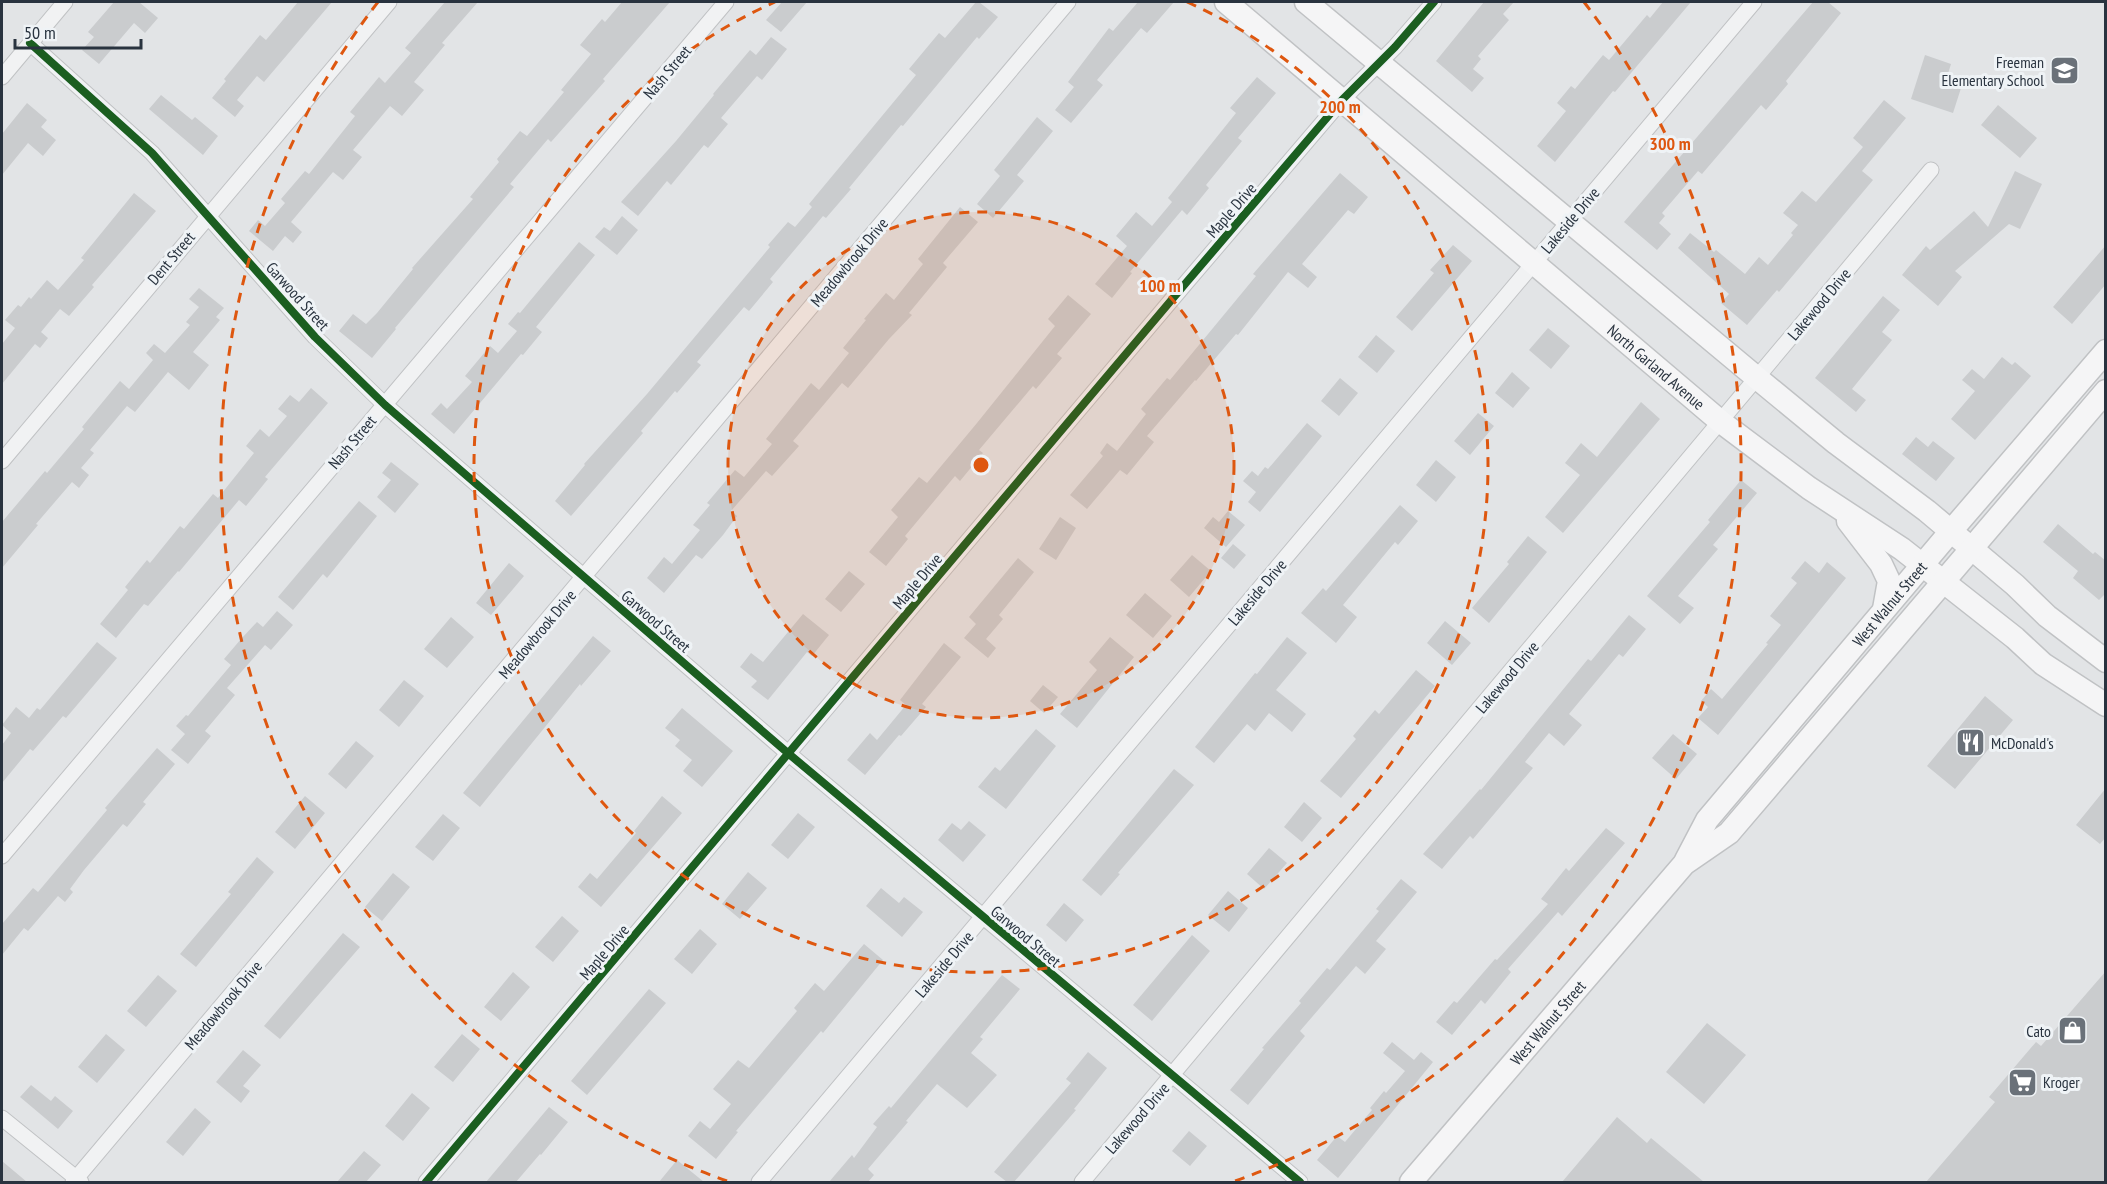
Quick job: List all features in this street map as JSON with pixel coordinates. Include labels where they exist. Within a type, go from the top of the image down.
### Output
[{"type":"main road","name":"North Garland Avenue","points":[[1226,2],[1721,422],[1809,488],[1923,565],[2015,638],[2043,664],[2106,705]]},
{"type":"main road","points":[[1306,2],[1757,378],[1971,548],[2047,616],[2106,661]]},
{"type":"main road","name":"West Walnut Street","points":[[1412,1182],[1684,864],[1707,820],[1950,531],[2104,355]]},
{"type":"main road","name":"West Walnut Street","points":[[1684,864],[1729,833],[2106,391]]},
{"type":"main road","points":[[1838,507],[1881,564],[1889,581],[1884,611]]},
{"type":"street","points":[[2,77],[65,2]]},
{"type":"street","name":"Dent Street","points":[[2,461],[389,2]]},
{"type":"street","name":"Nash Street","points":[[2,856],[726,2]]},
{"type":"street","name":"Meadowbrook Drive","points":[[77,1181],[1068,2]]},
{"type":"street","name":"Maple Drive","points":[[426,1182],[1342,100],[1380,63],[1434,2]]},
{"type":"street","name":"Lakeside Drive","points":[[759,1182],[1754,2]]},
{"type":"street","name":"Garwood Street","points":[[30,43],[152,153],[315,337],[385,405],[789,754],[1300,1182]]},
{"type":"street","name":"Lakewood Drive","points":[[1082,1182],[1931,170]]},
{"type":"street","points":[[2,1118],[77,1181]]},
{"type":"building","points":[[114,2],[139,2],[158,18],[145,33],[134,23],[99,64],[82,50],[94,37],[88,32]]},
{"type":"building","points":[[298,2],[332,2],[264,82],[257,76],[237,100],[244,106],[235,117],[212,98],[226,81],[224,79],[260,35],[266,40]]},
{"type":"building","points":[[445,2],[478,2],[442,43],[445,45],[414,82],[424,90],[402,116],[390,106],[353,150],[362,157],[343,180],[333,172],[291,222],[302,232],[293,243],[285,236],[273,251],[249,231],[258,220],[265,226],[285,203],[281,199],[305,171],[309,174],[355,116],[350,112],[379,77],[385,83],[411,53],[405,48]]},
{"type":"building","points":[[622,2],[670,2],[603,79],[605,81],[551,142],[548,139],[510,184],[514,187],[372,358],[339,331],[353,314],[366,324],[377,313],[412,268],[473,199],[470,197],[499,162],[497,159],[520,131],[527,136],[564,92],[561,90],[591,54],[580,45],[602,19],[605,22]]},
{"type":"building","points":[[782,2],[807,2],[781,32],[766,20]]},
{"type":"building","points":[[976,2],[998,17],[979,39],[977,37],[903,126],[901,125],[826,218],[823,216],[770,279],[773,282],[749,311],[744,307],[697,362],[701,365],[677,393],[675,391],[641,431],[643,433],[571,516],[555,501],[584,464],[647,394],[770,247],[768,245],[788,222],[795,227],[812,207],[809,204],[916,75],[909,69],[939,33],[945,38]]},
{"type":"building","points":[[1138,2],[1174,2],[1147,33],[1141,28],[1097,80],[1103,85],[1071,123],[1055,110],[1074,87],[1068,82],[1109,28],[1113,31]]},
{"type":"building","points":[[1484,2],[1514,2],[1503,14],[1509,20],[1478,56],[1481,59],[1473,69],[1484,78],[1472,92],[1436,61]]},
{"type":"building","points":[[1663,2],[1691,2],[1555,162],[1537,146],[1566,111],[1557,103],[1571,86],[1575,89],[1603,55],[1609,60],[1647,15],[1650,18]]},
{"type":"building","points":[[1813,2],[1828,2],[1841,13],[1786,81],[1788,84],[1766,110],[1761,105],[1702,174],[1698,171],[1662,213],[1665,216],[1659,223],[1671,234],[1657,250],[1624,222]]},
{"type":"building","points":[[771,37],[787,49],[762,80],[757,76],[721,118],[728,124],[708,148],[704,145],[671,185],[667,181],[638,216],[621,202],[676,141],[750,50],[756,55]]},
{"type":"building","points":[[1925,55],[1951,64],[1946,80],[1962,85],[1953,113],[1911,99]]},
{"type":"building","points":[[1257,77],[1276,93],[1238,138],[1242,141],[1206,185],[1209,188],[1187,215],[1182,210],[1130,272],[1132,273],[1112,298],[1095,284],[1127,246],[1116,236],[1136,212],[1152,226],[1172,202],[1168,198],[1236,113],[1230,108]]},
{"type":"building","points":[[161,95],[192,120],[195,117],[218,136],[203,155],[149,109]]},
{"type":"building","points":[[1884,100],[1906,118],[1862,171],[1873,180],[1779,292],[1777,290],[1747,325],[1721,303],[1729,294],[1678,248],[1690,233],[1714,252],[1716,250],[1745,274],[1759,257],[1768,265],[1793,235],[1791,233],[1798,225],[1783,213],[1802,191],[1816,202],[1863,147],[1853,138]]},
{"type":"building","points":[[27,103],[47,120],[41,127],[56,140],[43,156],[28,143],[2,175],[2,134]]},
{"type":"building","points":[[1998,105],[2037,138],[2020,158],[1981,125]]},
{"type":"building","points":[[1037,117],[1053,131],[1017,175],[1024,181],[993,218],[977,204],[1000,176],[994,170]]},
{"type":"building","points":[[2015,171],[2042,184],[2020,229],[2009,224],[1955,271],[1962,277],[1938,306],[1902,275],[1926,246],[1930,250],[1974,211],[1988,227]]},
{"type":"building","points":[[1340,173],[1368,197],[1354,214],[1348,210],[1302,264],[1317,277],[1308,288],[1288,272],[1238,335],[1236,334],[1147,436],[1154,442],[1127,475],[1120,470],[1087,509],[1070,495],[1103,456],[1100,453],[1107,443],[1117,451],[1146,414],[1141,409],[1167,378],[1170,380],[1256,276],[1253,274]]},
{"type":"building","points":[[134,193],[156,211],[92,285],[94,287],[69,316],[60,309],[41,332],[48,338],[40,348],[35,344],[2,384],[2,344],[15,328],[5,320],[18,305],[21,307],[29,297],[31,299],[47,280],[58,290],[84,260],[81,258]]},
{"type":"building","points":[[960,207],[978,222],[943,263],[947,267],[909,313],[912,315],[848,388],[842,383],[793,441],[799,446],[772,476],[766,471],[731,511],[737,516],[723,535],[702,559],[696,555],[664,593],[647,578],[664,557],[672,564],[700,530],[693,525],[710,505],[707,503],[735,470],[744,477],[772,444],[766,439],[811,383],[819,390],[849,353],[843,348],[866,320],[864,319],[886,293],[894,300],[923,264],[918,259]]},
{"type":"building","points":[[622,216],[638,230],[617,255],[595,237],[604,227],[610,231]]},
{"type":"building","points":[[579,242],[595,255],[536,327],[542,332],[454,434],[431,414],[441,403],[447,409],[472,382],[465,376],[490,346],[498,353],[517,331],[508,324],[518,312],[520,313]]},
{"type":"building","points":[[1453,245],[1472,261],[1412,331],[1396,317],[1434,273],[1430,270]]},
{"type":"building","points":[[2106,245],[2106,284],[2072,324],[2053,307]]},
{"type":"building","points":[[199,288],[224,308],[216,317],[220,320],[193,352],[209,365],[189,390],[168,372],[135,412],[127,406],[90,450],[94,453],[81,468],[89,475],[79,488],[72,482],[2,568],[2,522],[84,429],[82,427],[120,381],[129,389],[153,360],[146,353],[154,344],[165,353],[190,325],[186,322],[199,307],[189,299]]},
{"type":"building","points":[[1068,295],[1091,314],[1057,354],[1062,358],[1036,389],[1033,386],[979,450],[983,453],[960,481],[955,476],[905,536],[908,539],[886,566],[869,552],[898,517],[891,510],[919,477],[927,483],[977,423],[1055,326],[1048,319]]},
{"type":"building","points":[[1883,296],[1900,310],[1882,332],[1892,340],[1852,389],[1866,400],[1856,412],[1815,378]]},
{"type":"building","points":[[1548,328],[1570,346],[1551,369],[1529,350]]},
{"type":"building","points":[[1376,335],[1395,351],[1377,373],[1358,357]]},
{"type":"building","points":[[2002,357],[2012,365],[2015,362],[2031,376],[1975,440],[1951,419],[1975,391],[1962,380],[1972,369],[1984,379]]},
{"type":"building","points":[[1512,372],[1530,388],[1513,408],[1495,393]]},
{"type":"building","points":[[1340,378],[1358,393],[1339,416],[1321,401]]},
{"type":"building","points":[[311,388],[328,403],[265,477],[268,479],[246,506],[239,500],[179,572],[148,606],[144,604],[116,638],[100,624],[128,590],[125,587],[147,560],[150,563],[180,526],[184,529],[213,494],[218,498],[254,453],[246,446],[260,429],[269,437],[287,416],[278,409],[290,395],[299,402]]},
{"type":"building","points":[[1641,402],[1660,419],[1563,533],[1545,517],[1580,475],[1565,463],[1581,443],[1597,457]]},
{"type":"building","points":[[1478,413],[1494,426],[1470,455],[1454,441]]},
{"type":"building","points":[[1307,423],[1322,436],[1260,512],[1248,502],[1256,492],[1243,481],[1252,471],[1258,476],[1265,467],[1268,469]]},
{"type":"building","points":[[1916,437],[1928,447],[1933,441],[1955,458],[1936,481],[1902,454]]},
{"type":"building","points":[[1436,460],[1456,477],[1436,502],[1416,485]]},
{"type":"building","points":[[391,462],[419,484],[395,513],[377,497],[391,480],[382,473]]},
{"type":"building","points":[[1741,480],[1757,493],[1713,545],[1718,549],[1678,596],[1694,608],[1680,624],[1647,596],[1710,522],[1708,520]]},
{"type":"building","points":[[359,501],[377,516],[327,578],[323,574],[293,610],[278,597]]},
{"type":"building","points":[[1400,505],[1418,521],[1398,545],[1395,542],[1343,605],[1357,617],[1336,643],[1301,613],[1323,588],[1326,591]]},
{"type":"building","points":[[1228,511],[1245,525],[1226,547],[1204,528],[1213,517],[1219,522]]},
{"type":"building","points":[[1060,517],[1076,528],[1056,560],[1039,549]]},
{"type":"building","points":[[2058,524],[2093,554],[2095,552],[2106,561],[2106,593],[2099,600],[2073,578],[2078,571],[2043,542]]},
{"type":"building","points":[[1528,536],[1547,552],[1489,623],[1472,608],[1509,564],[1507,562]]},
{"type":"building","points":[[1233,544],[1246,555],[1234,569],[1221,558]]},
{"type":"building","points":[[1192,555],[1211,571],[1189,597],[1170,580]]},
{"type":"building","points":[[1018,558],[1034,572],[999,615],[1003,619],[986,639],[996,648],[988,658],[964,638],[976,624],[969,617]]},
{"type":"building","points":[[1805,561],[1819,573],[1827,562],[1846,578],[1718,735],[1698,718],[1708,707],[1701,701],[1711,689],[1722,699],[1768,644],[1766,643],[1781,625],[1770,616],[1797,583],[1791,578]]},
{"type":"building","points":[[509,563],[524,576],[491,615],[476,603]]},
{"type":"building","points":[[849,571],[865,584],[841,612],[825,599]]},
{"type":"building","points":[[1145,593],[1172,616],[1153,638],[1126,615]]},
{"type":"building","points":[[277,611],[293,625],[271,650],[265,645],[227,688],[235,695],[205,731],[211,736],[188,764],[171,750],[185,734],[176,726],[186,715],[188,716],[231,665],[224,659],[241,639],[257,622],[263,627]]},
{"type":"building","points":[[803,614],[829,635],[812,656],[807,652],[768,700],[751,687],[757,681],[740,667],[751,653],[763,662]]},
{"type":"building","points":[[1629,615],[1646,629],[1623,657],[1619,654],[1569,714],[1582,725],[1564,746],[1549,733],[1525,762],[1533,768],[1473,839],[1470,836],[1442,869],[1423,854],[1481,790],[1588,659],[1591,661]]},
{"type":"building","points":[[451,617],[474,637],[447,668],[424,649]]},
{"type":"building","points":[[1445,621],[1471,643],[1452,665],[1427,643]]},
{"type":"building","points":[[593,636],[611,651],[581,686],[580,684],[480,807],[463,793]]},
{"type":"building","points":[[1110,637],[1134,657],[1077,728],[1060,714],[1097,670],[1089,662]]},
{"type":"building","points":[[1287,637],[1307,653],[1276,690],[1306,714],[1292,732],[1269,713],[1255,731],[1247,724],[1214,763],[1195,747]]},
{"type":"building","points":[[97,642],[117,658],[66,718],[63,716],[33,751],[30,749],[2,783],[2,745],[11,733],[2,725],[16,707],[29,718],[37,708],[40,710]]},
{"type":"building","points":[[944,643],[961,657],[922,704],[926,707],[865,775],[847,760],[870,733],[877,740],[906,705],[900,700]]},
{"type":"building","points":[[1416,670],[1435,686],[1341,798],[1320,781],[1356,739],[1353,736],[1375,710],[1379,714]]},
{"type":"building","points":[[404,680],[424,696],[399,727],[379,710]]},
{"type":"building","points":[[1043,685],[1058,697],[1044,713],[1030,701]]},
{"type":"building","name":"McDonald's","points":[[1985,696],[2013,720],[1955,789],[1927,766]]},
{"type":"building","points":[[682,708],[733,751],[702,787],[683,771],[692,760],[675,746],[680,740],[665,728]]},
{"type":"building","points":[[1036,729],[1056,746],[1006,809],[978,787],[995,767],[1000,771]]},
{"type":"building","points":[[1673,734],[1697,754],[1676,779],[1652,758]]},
{"type":"building","points":[[356,741],[374,756],[346,789],[328,774]]},
{"type":"building","points":[[157,748],[175,764],[143,802],[146,804],[127,827],[123,824],[84,870],[70,889],[73,892],[65,902],[58,896],[28,931],[24,928],[2,955],[2,924],[33,888],[38,892],[107,810],[105,808]]},
{"type":"building","points":[[1174,769],[1194,785],[1101,896],[1082,880]]},
{"type":"building","points":[[2106,788],[2106,837],[2100,844],[2076,825]]},
{"type":"building","points":[[305,796],[325,813],[295,849],[275,832]]},
{"type":"building","points":[[662,796],[682,813],[601,907],[578,887],[590,873],[597,879],[636,833],[634,831]]},
{"type":"building","points":[[1304,802],[1322,818],[1302,842],[1284,827]]},
{"type":"building","points":[[798,813],[815,827],[788,859],[771,845]]},
{"type":"building","points":[[443,814],[460,828],[433,861],[415,847]]},
{"type":"building","points":[[969,821],[986,835],[963,862],[938,840],[952,823],[961,830]]},
{"type":"building","points":[[1606,828],[1625,843],[1562,916],[1558,912],[1508,969],[1511,972],[1485,1004],[1481,1000],[1452,1035],[1436,1022],[1454,1001],[1457,1003],[1548,904],[1541,899],[1566,868],[1569,871]]},
{"type":"building","points":[[1269,848],[1287,863],[1264,889],[1247,874]]},
{"type":"building","points":[[257,857],[274,872],[196,967],[180,954],[231,894],[228,892]]},
{"type":"building","points":[[748,872],[767,888],[740,919],[722,904]]},
{"type":"building","points":[[393,873],[410,887],[382,921],[365,907]]},
{"type":"building","points":[[1401,879],[1417,892],[1376,941],[1386,949],[1365,974],[1356,966],[1300,1031],[1305,1036],[1248,1105],[1230,1090],[1301,1003],[1299,1001],[1327,968],[1330,970],[1379,911],[1376,909]]},
{"type":"building","points":[[881,888],[899,903],[904,897],[923,912],[902,937],[866,906]]},
{"type":"building","points":[[1228,891],[1248,908],[1229,932],[1208,915]]},
{"type":"building","points":[[1064,903],[1084,920],[1066,942],[1046,925]]},
{"type":"building","points":[[562,916],[579,931],[553,962],[535,947]]},
{"type":"building","points":[[700,929],[717,944],[692,974],[674,959]]},
{"type":"building","points":[[343,933],[360,947],[280,1039],[264,1026]]},
{"type":"building","points":[[1192,935],[1210,951],[1152,1021],[1133,1005]]},
{"type":"building","points":[[864,944],[883,960],[823,1033],[821,1031],[736,1131],[738,1132],[716,1159],[688,1136],[700,1121],[710,1129],[731,1104],[713,1089],[738,1060],[749,1068],[797,1011],[794,1008],[815,983],[824,991]]},
{"type":"building","points":[[2106,971],[2106,1182],[1926,1182],[1995,1102],[1989,1097],[2036,1042],[2041,1046]]},
{"type":"building","points":[[513,972],[530,987],[501,1021],[484,1007]]},
{"type":"building","points":[[158,975],[177,991],[146,1027],[127,1011]]},
{"type":"building","points":[[1002,975],[1020,989],[980,1037],[983,1039],[971,1053],[997,1075],[967,1108],[937,1084],[868,1169],[874,1175],[868,1182],[829,1182],[852,1155],[854,1158],[877,1127],[873,1124],[889,1106],[891,1108]]},
{"type":"building","points":[[649,989],[666,1003],[587,1095],[571,1081]]},
{"type":"building","points":[[1707,1023],[1746,1055],[1704,1104],[1666,1072]]},
{"type":"building","points":[[106,1034],[125,1050],[97,1083],[78,1067]]},
{"type":"building","points":[[462,1034],[480,1049],[453,1082],[434,1067]]},
{"type":"building","points":[[1392,1042],[1414,1060],[1421,1052],[1433,1062],[1338,1178],[1317,1160],[1337,1136],[1345,1142],[1372,1110],[1370,1108],[1384,1091],[1386,1093],[1405,1071],[1383,1053]]},
{"type":"building","points":[[243,1050],[261,1065],[243,1086],[250,1091],[241,1103],[216,1082]]},
{"type":"building","points":[[1088,1052],[1107,1068],[1074,1109],[1076,1110],[1014,1182],[1007,1182],[994,1172],[1071,1083],[1066,1079]]},
{"type":"building","points":[[31,1085],[51,1101],[55,1096],[73,1111],[58,1129],[20,1097]]},
{"type":"building","points":[[412,1093],[430,1108],[403,1141],[385,1126]]},
{"type":"building","points":[[549,1107],[568,1122],[541,1155],[516,1182],[486,1182]]},
{"type":"building","points":[[195,1108],[211,1122],[183,1156],[166,1142]]},
{"type":"building","points":[[1617,1117],[1647,1143],[1651,1138],[1704,1182],[1562,1182]]},
{"type":"building","points":[[1189,1131],[1207,1146],[1190,1166],[1172,1151]]},
{"type":"building","points":[[364,1151],[381,1165],[366,1182],[337,1182]]},
{"type":"building","points":[[677,1160],[704,1182],[659,1182]]},
{"type":"building","points":[[2,1161],[27,1182],[2,1182]]},
{"type":"cycle path","points":[[426,1182],[1342,100],[1395,47],[1434,2]]},
{"type":"cycle path","points":[[30,43],[152,153],[315,337],[385,405],[789,754],[1300,1182]]},
{"type":"place","name":"Freeman Elementary School","points":[[2065,71]]},
{"type":"place","name":"McDonald's","points":[[1970,743]]},
{"type":"place","name":"Cato","points":[[2072,1031]]},
{"type":"place","name":"Kroger","points":[[2022,1082]]}]
